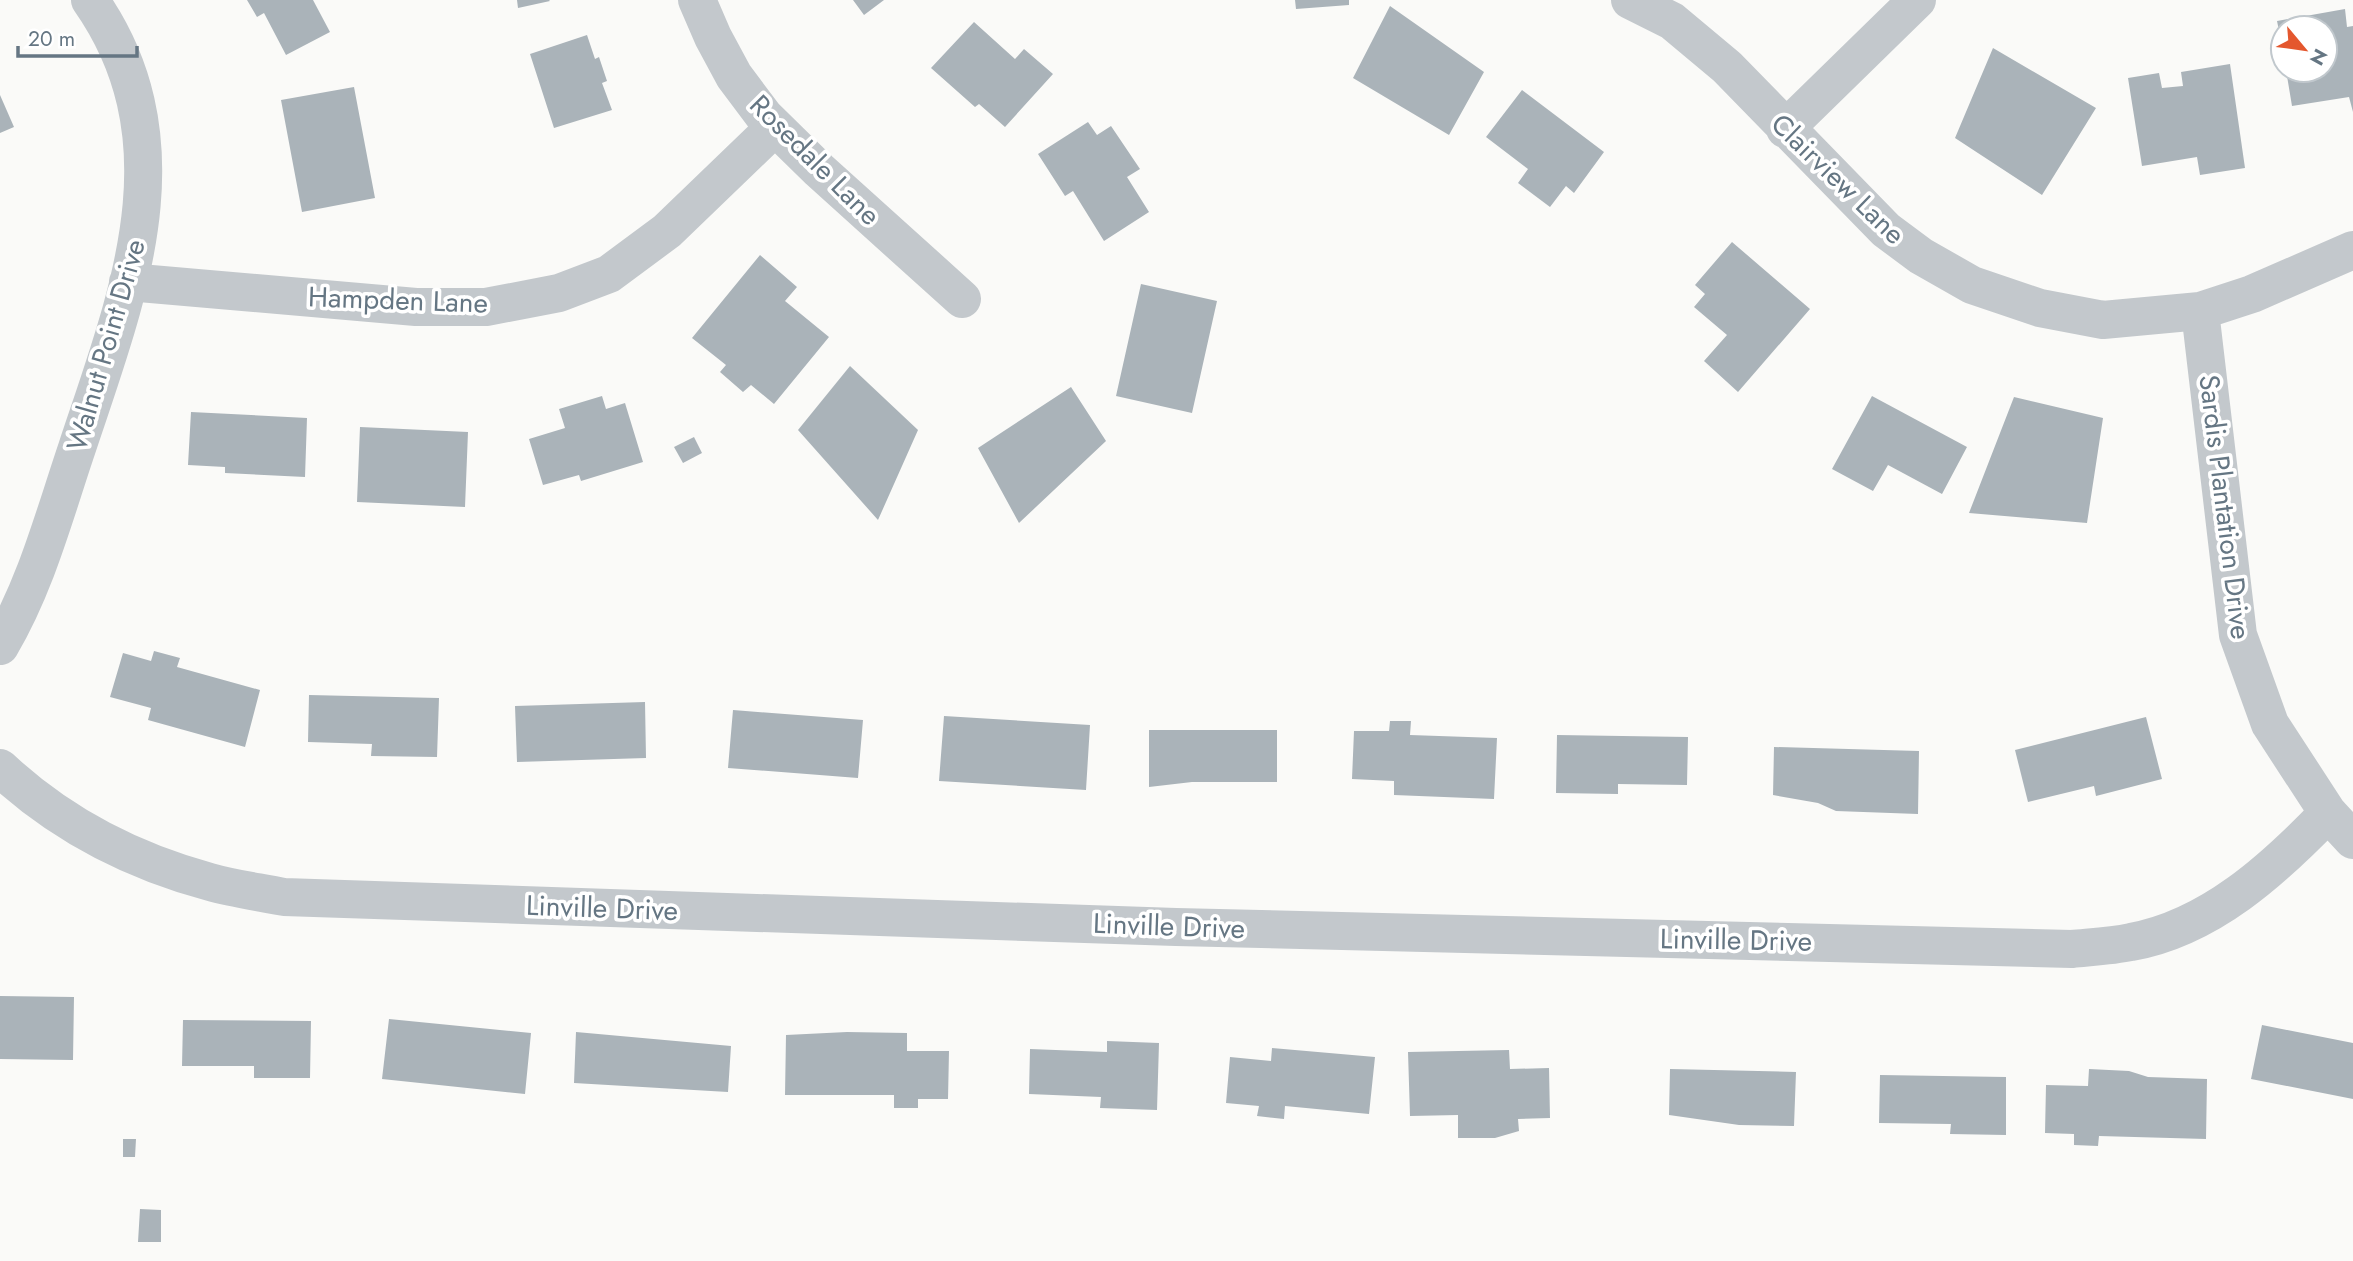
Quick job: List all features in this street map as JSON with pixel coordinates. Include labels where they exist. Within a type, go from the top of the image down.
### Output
[{"type":"street","name":"Walnut Point Drive","points":[[0,646],[32,583],[116,329],[137,246],[143,207],[145,159],[135,97],[120,56],[90,0]]},
{"type":"street","name":"Rosedale Lane","points":[[697,0],[734,76],[764,116],[819,170],[962,299]]},
{"type":"street","name":"Clairview Lane","points":[[1630,0],[1672,21],[1727,67],[1886,230],[1921,256],[1972,285],[2040,309],[2103,320],[2200,311],[2252,294],[2353,250]]},
{"type":"street","points":[[1785,129],[1917,0]]},
{"type":"street","name":"Hampden Lane","points":[[128,282],[416,307],[486,307],[559,293],[609,274],[667,231],[775,127]]},
{"type":"street","name":"Sardis Plantation Drive","points":[[2200,311],[2238,635],[2270,724],[2340,827]]},
{"type":"street","name":"Linville Drive","points":[[0,768],[54,811],[99,840],[144,861],[211,882],[284,897],[1176,927],[2058,948],[2133,942],[2174,929],[2219,908],[2292,850],[2340,827]]},
{"type":"building","points":[[247,0],[313,0],[330,32],[286,55],[264,13],[257,17]]},
{"type":"building","points":[[517,0],[549,0],[550,1],[518,8]]},
{"type":"building","points":[[853,0],[884,0],[864,15]]},
{"type":"building","points":[[1295,0],[1349,0],[1349,5],[1296,9]]},
{"type":"building","points":[[1390,6],[1484,72],[1449,135],[1353,78]]},
{"type":"building","points":[[2345,9],[2347,27],[2353,26],[2353,112],[2349,97],[2292,106],[2288,84],[2339,84],[2339,14],[2317,14]]},
{"type":"building","points":[[974,22],[1015,59],[1024,49],[1053,74],[1005,127],[979,104],[975,107],[931,68]]},
{"type":"building","points":[[587,35],[595,59],[599,57],[607,81],[602,83],[612,110],[554,128],[530,54]]},
{"type":"building","points":[[1993,48],[2096,108],[2042,195],[1955,138]]},
{"type":"building","points":[[2230,64],[2245,168],[2200,175],[2197,157],[2142,166],[2128,78],[2159,73],[2162,88],[2183,86],[2181,72]]},
{"type":"building","points":[[354,87],[375,198],[302,212],[281,100]]},
{"type":"building","points":[[1522,90],[1604,152],[1574,193],[1566,186],[1550,207],[1518,183],[1528,169],[1486,137]]},
{"type":"building","points":[[0,95],[14,127],[0,133]]},
{"type":"building","points":[[1088,122],[1097,135],[1111,126],[1140,169],[1127,177],[1149,212],[1104,241],[1073,191],[1065,196],[1038,154]]},
{"type":"building","points":[[1732,242],[1810,309],[1738,392],[1704,361],[1727,335],[1694,307],[1705,294],[1695,285]]},
{"type":"building","points":[[760,255],[797,287],[785,301],[829,337],[774,404],[751,385],[743,392],[720,372],[726,365],[692,338]]},
{"type":"building","points":[[1141,284],[1217,301],[1192,413],[1116,396]]},
{"type":"building","points":[[850,366],[918,430],[878,520],[798,430]]},
{"type":"building","points":[[1071,387],[1106,441],[1019,523],[978,448]]},
{"type":"building","points":[[602,396],[606,409],[625,403],[643,462],[581,481],[579,475],[543,485],[529,439],[565,428],[559,409]]},
{"type":"building","points":[[1872,396],[1967,447],[1942,494],[1888,465],[1873,491],[1832,469]]},
{"type":"building","points":[[2014,397],[2103,418],[2087,523],[1969,513]]},
{"type":"building","points":[[191,412],[307,418],[305,477],[225,473],[225,467],[188,465]]},
{"type":"building","points":[[360,427],[468,432],[465,507],[357,502]]},
{"type":"building","points":[[694,437],[702,453],[683,463],[674,447]]},
{"type":"building","points":[[154,651],[180,658],[177,667],[260,690],[245,747],[148,720],[151,708],[110,697],[123,653],[151,661]]},
{"type":"building","points":[[309,695],[439,698],[437,757],[371,756],[372,744],[308,742]]},
{"type":"building","points":[[645,702],[646,758],[517,762],[515,706]]},
{"type":"building","points":[[733,710],[863,720],[858,778],[728,768]]},
{"type":"building","points":[[944,716],[1090,725],[1086,790],[939,781]]},
{"type":"building","points":[[2146,717],[2162,779],[2096,796],[2094,786],[2028,802],[2015,750]]},
{"type":"building","points":[[1390,721],[1411,721],[1410,735],[1497,738],[1494,799],[1394,795],[1394,781],[1352,779],[1354,731],[1389,731]]},
{"type":"building","points":[[1149,730],[1277,730],[1277,782],[1192,782],[1149,787]]},
{"type":"building","points":[[1557,735],[1688,737],[1687,785],[1618,784],[1618,794],[1556,793]]},
{"type":"building","points":[[1774,747],[1919,751],[1918,814],[1836,811],[1818,803],[1773,795]]},
{"type":"building","points":[[0,996],[74,997],[73,1060],[0,1059]]},
{"type":"building","points":[[389,1019],[531,1033],[525,1094],[382,1079]]},
{"type":"building","points":[[183,1020],[311,1021],[310,1078],[254,1078],[254,1066],[182,1066]]},
{"type":"building","points":[[2262,1025],[2353,1043],[2353,1099],[2251,1079]]},
{"type":"building","points":[[576,1032],[731,1046],[728,1092],[574,1083]]},
{"type":"building","points":[[907,1033],[907,1051],[949,1051],[948,1099],[918,1099],[918,1108],[894,1108],[894,1095],[785,1095],[786,1035]]},
{"type":"building","points":[[1107,1041],[1159,1043],[1157,1110],[1100,1108],[1101,1097],[1029,1094],[1030,1049],[1107,1052]]},
{"type":"building","points":[[1272,1048],[1375,1057],[1369,1114],[1285,1106],[1284,1119],[1257,1116],[1259,1106],[1226,1103],[1230,1057],[1271,1061]]},
{"type":"building","points":[[1509,1050],[1510,1069],[1549,1068],[1550,1118],[1518,1119],[1519,1131],[1495,1138],[1458,1138],[1458,1115],[1410,1116],[1408,1052]]},
{"type":"building","points":[[1670,1069],[1796,1072],[1794,1126],[1739,1125],[1669,1115]]},
{"type":"building","points":[[2089,1069],[2129,1071],[2148,1077],[2207,1079],[2206,1139],[2099,1136],[2098,1146],[2074,1145],[2074,1134],[2045,1133],[2046,1085],[2088,1086]]},
{"type":"building","points":[[1880,1075],[2006,1077],[2006,1135],[1950,1134],[1951,1124],[1879,1123]]},
{"type":"building","points":[[123,1139],[136,1139],[135,1157],[123,1157]]},
{"type":"building","points":[[140,1209],[161,1210],[161,1242],[138,1242]]}]
